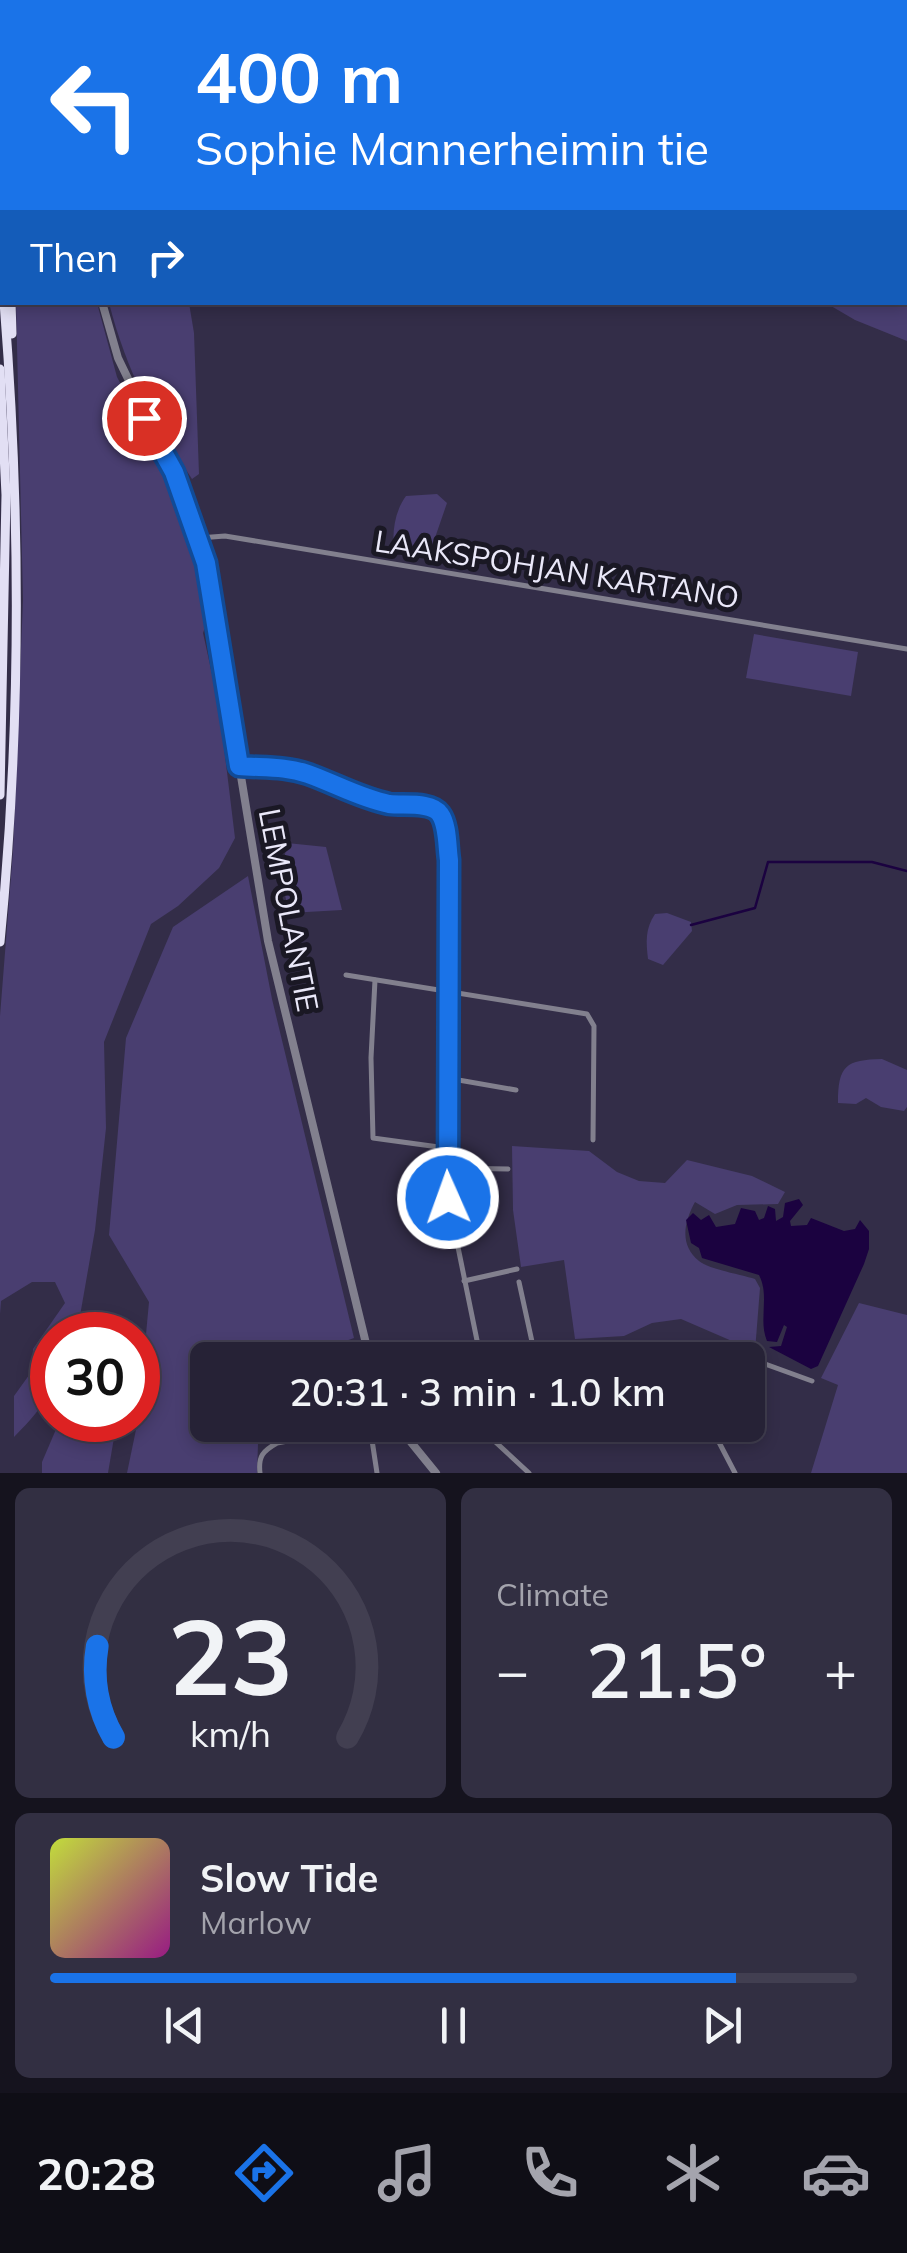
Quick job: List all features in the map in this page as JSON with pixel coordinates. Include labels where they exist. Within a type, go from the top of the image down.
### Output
[{"type":"highway","points":[[0,942],[14,750],[14,495],[8,362],[12,339],[7,305]]},
{"type":"highway","points":[[0,370],[6,495],[0,795]]},
{"type":"street","name":"LEMPOLANTIE","points":[[103,305],[118,358],[174,472],[198,538],[215,610],[272,956],[366,1342]]},
{"type":"street","name":"LAAKSPOHJAN KARTANO","points":[[198,538],[224,536],[907,649]]},
{"type":"street","points":[[239,766],[310,774],[357,796],[439,812],[449,860],[446,1168],[451,1220],[477,1342]]},
{"type":"street","points":[[346,975],[587,1014],[594,1026],[593,1140]]},
{"type":"street","points":[[375,980],[370,1058],[373,1138],[446,1148]]},
{"type":"street","points":[[447,1078],[516,1090]]},
{"type":"street","points":[[446,1168],[508,1169]]},
{"type":"street","points":[[464,1282],[517,1269]]},
{"type":"street","points":[[519,1282],[532,1342]]},
{"type":"street","points":[[765,1363],[812,1381]]},
{"type":"street","points":[[260,1473],[264,1450],[282,1442]]},
{"type":"street","points":[[373,1442],[376,1473]]},
{"type":"street","points":[[411,1442],[436,1473]]},
{"type":"street","points":[[495,1442],[529,1473]]},
{"type":"street","points":[[719,1442],[736,1473]]},
{"type":"shaded area","points":[[16,305],[98,305],[117,377],[166,470],[201,573],[208,619],[203,633],[219,706],[235,838],[219,868],[178,906],[151,924],[104,1042],[106,1128],[95,1230],[81,1312],[59,1312],[65,1303],[55,1282],[32,1282],[1,1301],[0,1314],[0,1016],[13,851],[23,600]]},
{"type":"shaded area","points":[[110,305],[189,305],[194,333],[199,474],[192,479],[143,395]]},
{"type":"shaded area","points":[[829,305],[907,305],[907,341]]},
{"type":"shaded area","points":[[437,494],[447,503],[428,558],[391,553],[397,515],[406,496]]},
{"type":"shaded area","points":[[754,634],[858,652],[851,696],[746,678]]},
{"type":"shaded area","points":[[287,843],[326,847],[342,910],[289,913],[281,877]]},
{"type":"shaded area","points":[[248,876],[272,999],[354,1338],[343,1342],[190,1342],[190,1442],[265,1442],[258,1444],[257,1473],[127,1473],[133,1442],[160,1442],[160,1312],[148,1312],[149,1302],[109,1235],[126,1038],[173,927]]},
{"type":"shaded area","points":[[667,913],[691,922],[692,931],[663,965],[648,959],[647,936],[655,914]]},
{"type":"shaded area","points":[[882,1059],[907,1070],[904,1111],[881,1107],[866,1098],[856,1104],[838,1103],[840,1080],[846,1067]]},
{"type":"shaded area","points":[[512,1146],[589,1151],[617,1172],[639,1181],[665,1183],[687,1160],[752,1176],[785,1192],[778,1204],[737,1205],[715,1214],[695,1202],[686,1225],[688,1248],[699,1261],[755,1279],[760,1288],[756,1342],[734,1342],[681,1319],[652,1323],[624,1336],[575,1339],[564,1260],[521,1267],[513,1210]]},
{"type":"shaded area","points":[[799,1199],[803,1205],[790,1221],[791,1226],[807,1225],[811,1218],[844,1231],[855,1229],[860,1220],[869,1231],[864,1264],[818,1366],[811,1369],[769,1347],[781,1346],[787,1327],[784,1325],[777,1342],[767,1341],[764,1291],[759,1275],[702,1258],[699,1248],[691,1243],[686,1220],[693,1213],[701,1220],[709,1215],[716,1227],[735,1224],[741,1208],[755,1211],[759,1220],[764,1218],[768,1206],[775,1209],[776,1221],[783,1217],[785,1203]]},
{"type":"shaded area","points":[[859,1303],[907,1315],[907,1473],[811,1473],[838,1385],[821,1378]]},
{"type":"shaded area","points":[[30,1374],[30,1419],[14,1437],[14,1396]]},
{"type":"shaded area","points":[[51,1442],[113,1442],[108,1473],[42,1473]]},
{"type":"waterway","points":[[691,925],[755,908],[768,862],[872,862],[907,871]]},
{"type":"route","points":[[144,418],[174,472],[206,563],[239,766],[310,774],[357,796],[429,807],[439,812],[443,820],[449,860],[448,1198]]}]
